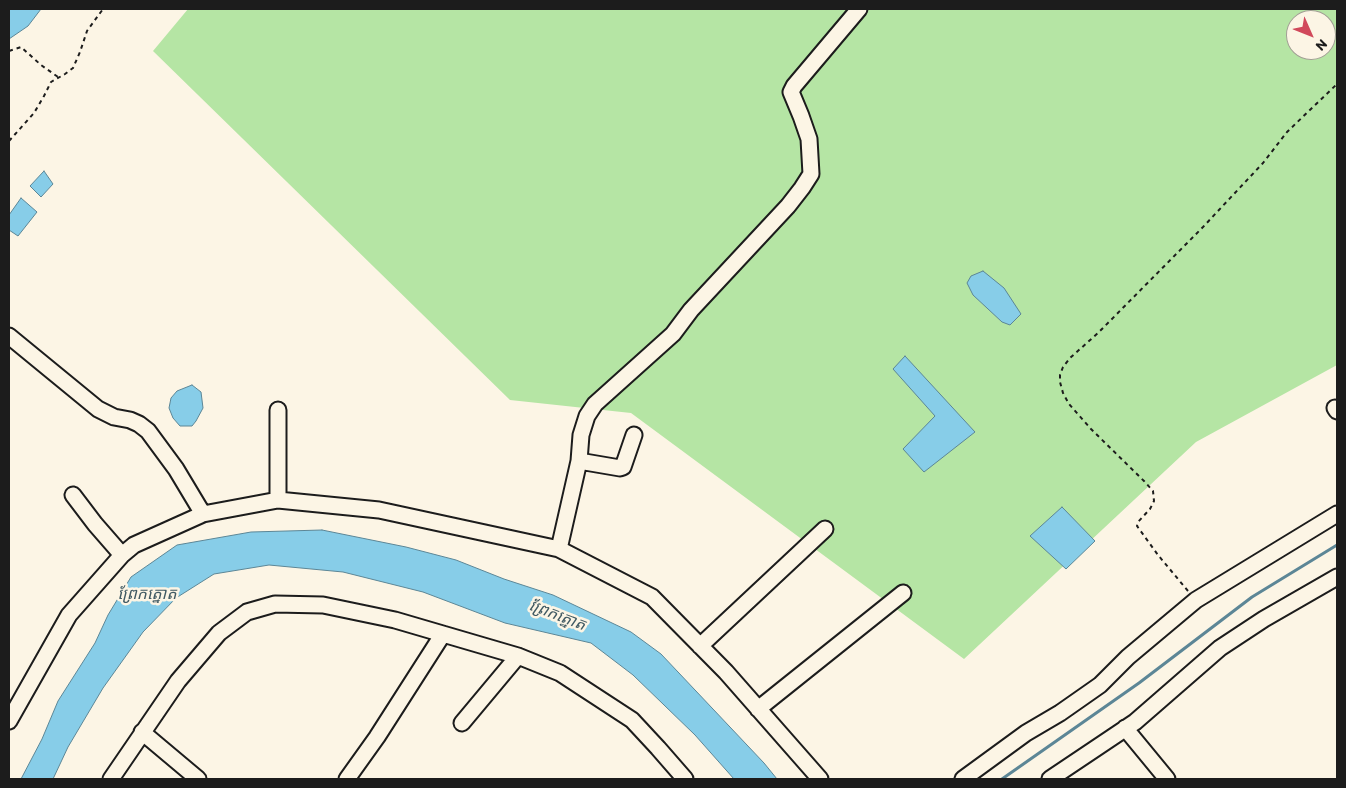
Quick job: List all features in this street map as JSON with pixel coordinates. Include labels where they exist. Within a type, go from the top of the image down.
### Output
[{"type":"street","points":[[559,549],[579,461],[581,435],[588,416],[595,404],[673,334],[691,310],[788,206],[802,188],[811,174],[809,139],[791,92],[859,9]]},
{"type":"street","points":[[9,336],[98,409],[114,417],[130,420],[148,431],[176,469],[203,514]]},
{"type":"street","points":[[278,410],[278,500]]},
{"type":"street","points":[[579,461],[623,467],[634,435]]},
{"type":"street","points":[[73,495],[122,555]]},
{"type":"street","points":[[9,721],[69,615],[122,555],[134,545],[203,514],[278,500],[379,510],[559,549],[652,597],[726,672],[820,779]]},
{"type":"street","points":[[962,779],[1026,733],[1060,713],[1100,685],[1128,657],[1196,600],[1337,514]]},
{"type":"street","points":[[700,646],[825,529]]},
{"type":"street","points":[[1050,779],[1135,722],[1220,648],[1264,619],[1337,577]]},
{"type":"street","points":[[758,709],[903,593]]},
{"type":"street","points":[[117,777],[142,732],[178,681],[219,632],[247,612],[275,604],[324,605],[394,620],[518,656],[560,674],[632,720],[685,779]]},
{"type":"street","points":[[347,779],[377,737],[443,634]]},
{"type":"street","points":[[462,723],[518,656]]},
{"type":"street","points":[[1125,728],[1166,779]]},
{"type":"street","points":[[142,732],[198,779]]},
{"type":"path","points":[[9,140],[34,113],[51,82],[73,68],[86,31],[103,9]]},
{"type":"path","points":[[9,51],[21,47],[58,77]]},
{"type":"path","points":[[1196,600],[1158,555],[1137,526],[1154,501],[1153,491],[1091,429],[1069,404],[1063,393],[1060,374],[1070,358],[1098,333],[1204,227],[1263,163],[1287,132],[1337,84]]},
{"type":"green space","points":[[188,9],[1337,9],[1337,365],[1196,442],[964,659],[631,413],[510,400],[153,51]]},
{"type":"water","points":[[9,9],[41,9],[28,26],[9,39]]},
{"type":"water","points":[[44,171],[53,184],[41,197],[30,186]]},
{"type":"water","points":[[21,198],[37,212],[18,236],[9,230],[9,215]]},
{"type":"water","points":[[983,271],[1004,288],[1021,314],[1010,325],[1002,322],[973,295],[967,283],[971,276]]},
{"type":"water","points":[[905,356],[975,432],[924,472],[903,449],[935,416],[893,369]]},
{"type":"water","points":[[192,385],[201,392],[203,408],[192,426],[180,426],[173,418],[169,408],[171,398],[177,391]]},
{"type":"water","points":[[1062,507],[1095,541],[1066,569],[1030,536]]},
{"type":"water","name":"ព្រែកត្នោត","points":[[322,530],[406,547],[456,560],[504,579],[553,595],[631,632],[661,654],[777,779],[734,779],[695,735],[633,675],[591,643],[505,623],[423,592],[343,572],[269,565],[214,574],[176,598],[143,632],[103,688],[68,747],[53,779],[21,779],[42,739],[58,701],[95,643],[108,615],[131,577],[177,545],[251,532]]},
{"type":"waterway","points":[[1002,779],[1139,683],[1252,597],[1337,545]]}]
